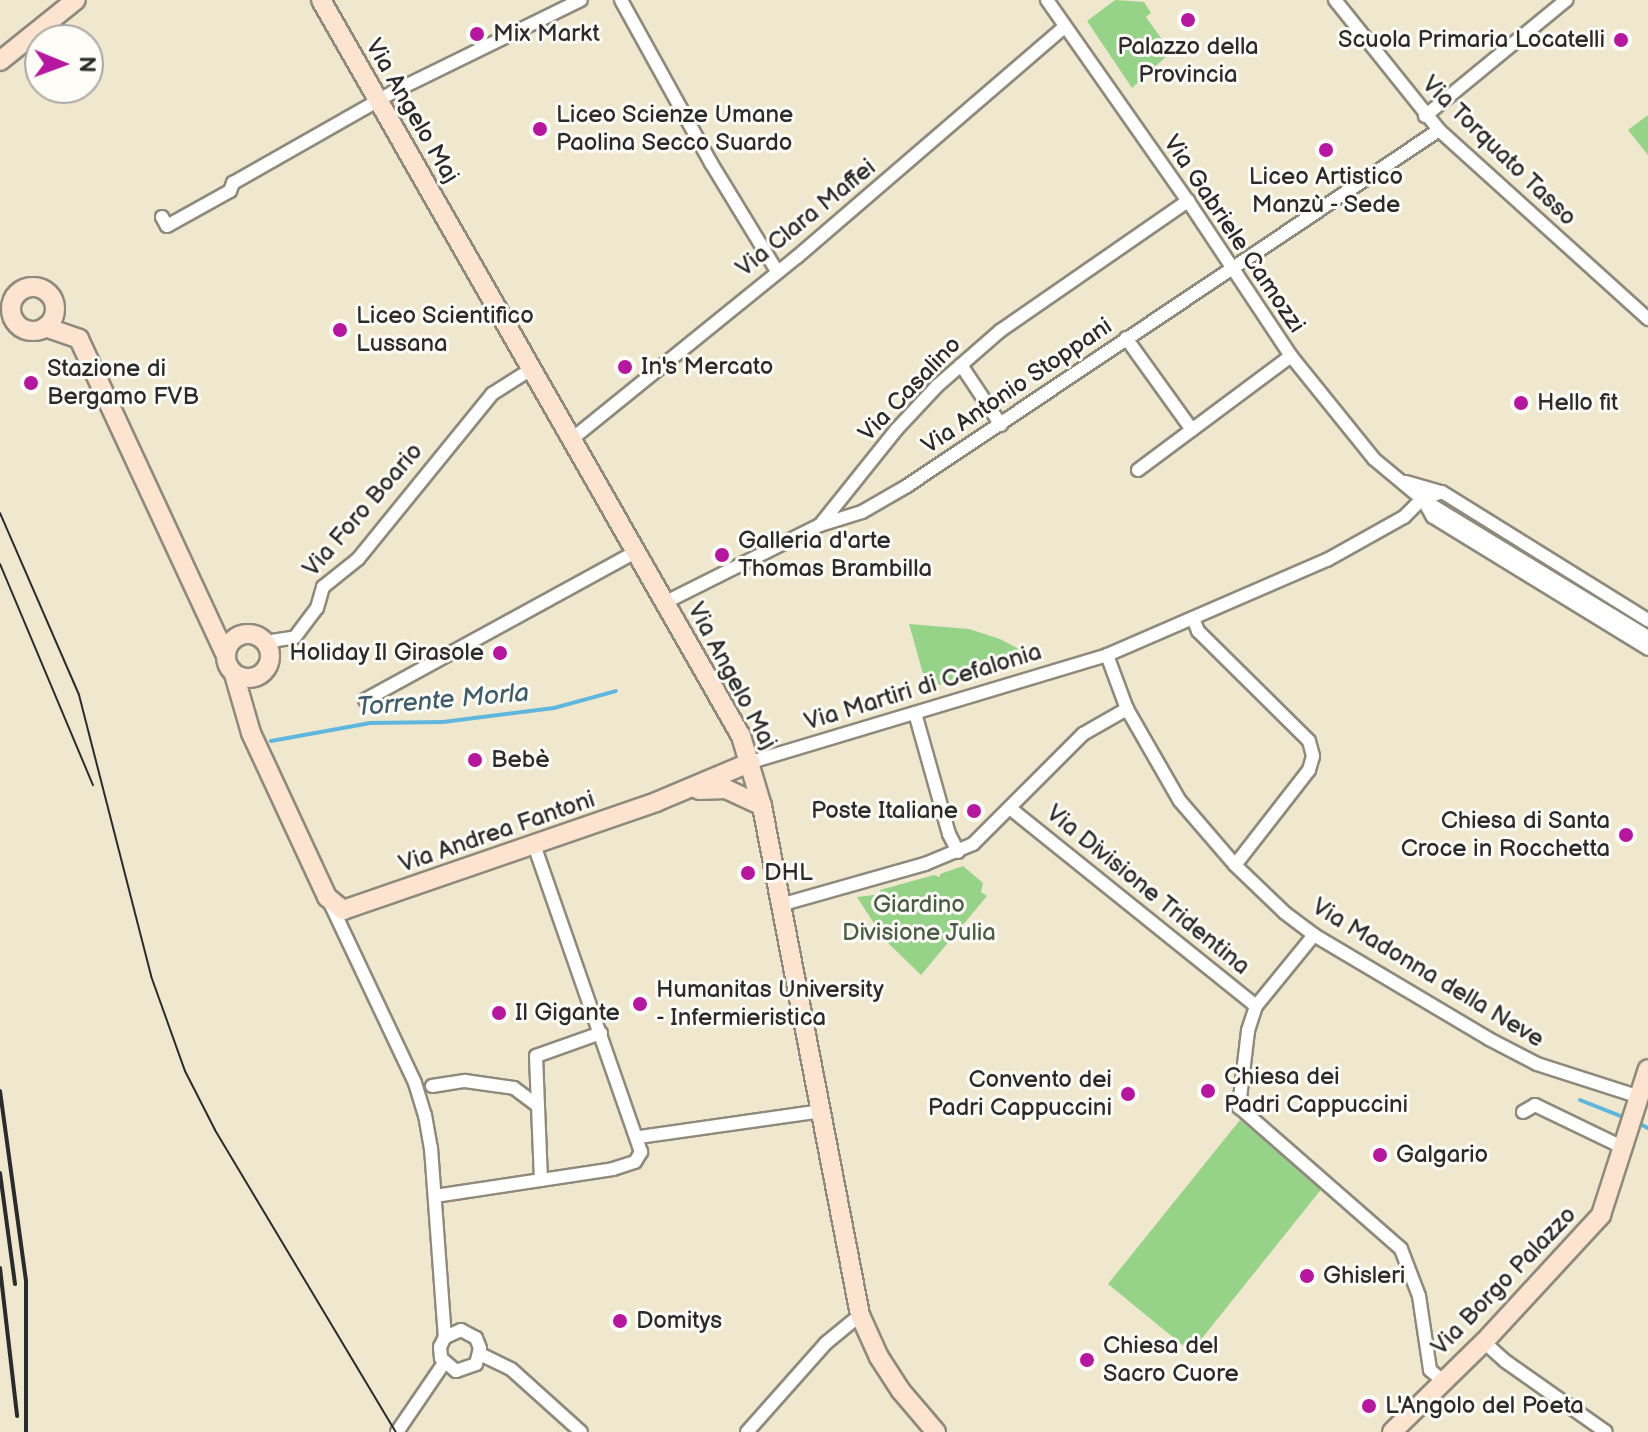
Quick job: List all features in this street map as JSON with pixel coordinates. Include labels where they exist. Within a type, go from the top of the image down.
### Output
[{"type":"main road","points":[[0,61],[76,0]]},
{"type":"main road","name":"Via Angelo Maj","points":[[321,0],[741,736],[762,806],[860,1315],[893,1380],[913,1408],[936,1432]]},
{"type":"main road","points":[[45,327],[53,317],[55,306],[44,289],[22,289],[5,304],[15,323],[24,329],[45,327],[79,339],[226,656],[251,733],[330,903],[351,909]]},
{"type":"main road","name":"Via Foro Boario","points":[[226,656],[229,645],[240,636],[253,635],[265,642]]},
{"type":"main road","points":[[234,674],[251,679],[264,672],[270,657],[265,642]]},
{"type":"main road","name":"Via Andrea Fantoni","points":[[351,909],[680,792],[751,762]]},
{"type":"main road","name":"Via Andrea Fantoni","points":[[680,792],[726,789],[762,806]]},
{"type":"main road","name":"Via Borgo Palazzo","points":[[1392,1432],[1484,1342],[1601,1215],[1648,1069]]},
{"type":"street","points":[[162,217],[167,226],[230,191],[233,183],[379,103],[393,92],[581,0]]},
{"type":"street","points":[[621,0],[691,128],[777,271]]},
{"type":"street","name":"Via Gabriele Camozzi","points":[[1047,0],[1188,201],[1291,356],[1353,435],[1422,499],[1648,637]]},
{"type":"street","name":"Via Torquato Tasso","points":[[1335,0],[1425,116],[1648,319]]},
{"type":"street","points":[[1425,116],[1566,0]]},
{"type":"street","name":"Via Clara Maffei","points":[[572,439],[777,271],[1064,27]]},
{"type":"street","name":"Via Antonio Stoppani","points":[[820,525],[862,512],[1001,425],[1439,130]]},
{"type":"street","name":"Via Casalino","points":[[666,602],[820,525],[896,430],[961,365],[1000,331],[1188,201]]},
{"type":"street","points":[[1126,338],[1192,430]]},
{"type":"street","points":[[1138,470],[1291,356]]},
{"type":"street","points":[[961,365],[1001,425]]},
{"type":"street","name":"Via Foro Boario","points":[[265,642],[295,637],[317,608],[323,587],[358,559],[492,394],[533,368]]},
{"type":"street","name":"Via Gabriele Camozzi","points":[[1399,480],[1442,492],[1480,510],[1648,620]]},
{"type":"street","points":[[1107,655],[1327,560],[1404,517],[1422,499],[1442,492]]},
{"type":"street","name":"Via Gabriele Camozzi","points":[[1422,499],[1433,517],[1648,649]]},
{"type":"street","points":[[1471,528],[1480,510]]},
{"type":"street","points":[[365,700],[635,552]]},
{"type":"street","points":[[1193,618],[1198,631],[1309,741],[1313,756],[1309,770],[1235,865]]},
{"type":"street","name":"Via Martiri di Cefalonia","points":[[751,762],[1107,655]]},
{"type":"street","name":"Via Madonna della Neve","points":[[1107,655],[1127,709],[1180,801],[1235,865],[1314,935],[1537,1064],[1639,1100]]},
{"type":"street","points":[[780,905],[925,864],[973,844],[1089,731],[1127,709]]},
{"type":"street","points":[[915,713],[949,834],[958,852]]},
{"type":"street","name":"Via Divisione Tridentina","points":[[1011,809],[1256,1006]]},
{"type":"street","points":[[435,1196],[613,1169],[635,1162],[641,1152],[639,1137],[534,844]]},
{"type":"street","points":[[330,903],[415,1083],[431,1148],[442,1305],[450,1334],[440,1352],[444,1363],[462,1371],[478,1359],[501,1364],[581,1432]]},
{"type":"street","points":[[345,934],[351,909]]},
{"type":"street","points":[[1314,935],[1256,1006],[1248,1031],[1239,1107],[1401,1249],[1419,1296],[1430,1370],[1442,1380]]},
{"type":"street","points":[[541,1180],[536,1056],[601,1033]]},
{"type":"street","points":[[432,1086],[465,1081],[514,1088],[538,1106]]},
{"type":"street","points":[[1523,1112],[1535,1105],[1624,1143]]},
{"type":"street","points":[[639,1137],[821,1111]]},
{"type":"street","points":[[747,1432],[826,1343],[860,1315]]},
{"type":"street","points":[[450,1334],[466,1331],[476,1338],[478,1359]]},
{"type":"street","points":[[1484,1342],[1505,1361],[1606,1432]]},
{"type":"street","points":[[397,1432],[444,1363]]},
{"type":"green space","points":[[1115,0],[1144,2],[1151,13],[1146,17],[1171,52],[1132,88],[1087,21]]},
{"type":"green space","points":[[1648,115],[1648,155],[1628,130]]},
{"type":"green space","points":[[909,624],[969,629],[1000,639],[1036,658],[927,688]]},
{"type":"green space","name":"Giardino Divisione Julia","points":[[963,866],[983,883],[981,892],[987,896],[921,975],[884,939],[857,897],[881,894],[880,890],[934,875],[940,877],[940,874]]},
{"type":"green space","points":[[1240,1120],[1323,1187],[1191,1352],[1108,1284]]},
{"type":"waterway","name":"Torrente Morla","points":[[271,741],[370,723],[443,722],[554,708],[616,691]]},
{"type":"waterway","name":"Torrente Morla","points":[[1580,1100],[1628,1119]]},
{"type":"waterway","name":"Torrente Morla","points":[[1636,1122],[1648,1128]]},
{"type":"tram line","points":[[0,513],[79,695],[151,976],[185,1071],[215,1130],[396,1432]]},
{"type":"tram line","points":[[0,564],[93,785]]},
{"type":"railway","points":[[0,1091],[26,1281],[26,1432]]},
{"type":"railway","points":[[0,1173],[15,1284]]},
{"type":"railway","points":[[0,1268],[17,1416]]},
{"type":"place","name":"Palazzo della Provincia","points":[[1188,20]]},
{"type":"place","name":"Mix Markt","points":[[477,34]]},
{"type":"place","name":"Scuola Primaria Locatelli","points":[[1621,40]]},
{"type":"place","name":"Liceo Scienze Umane Paolina Secco Suardo","points":[[540,129]]},
{"type":"place","name":"Liceo Artistico Manzù - Sede","points":[[1326,150]]},
{"type":"place","name":"Liceo Scientifico Lussana","points":[[340,330]]},
{"type":"place","name":"In's Mercato","points":[[625,367]]},
{"type":"place","name":"Stazione di Bergamo FVB","points":[[31,383]]},
{"type":"place","name":"Hello fit","points":[[1521,403]]},
{"type":"place","name":"Galleria d'arte Thomas Brambilla","points":[[722,555]]},
{"type":"place","name":"Holiday Il Girasole","points":[[500,653]]},
{"type":"place","name":"Bebè","points":[[475,760]]},
{"type":"place","name":"Poste Italiane","points":[[974,811]]},
{"type":"place","name":"Chiesa di Santa Croce in Rocchetta","points":[[1626,835]]},
{"type":"place","name":"DHL","points":[[748,873]]},
{"type":"place","name":"Humanitas University - Infermieristica","points":[[640,1004]]},
{"type":"place","name":"Il Gigante","points":[[499,1013]]},
{"type":"place","name":"Chiesa dei Padri Cappuccini","points":[[1208,1091]]},
{"type":"place","name":"Convento dei Padri Cappuccini","points":[[1128,1094]]},
{"type":"place","name":"Galgario","points":[[1380,1155]]},
{"type":"place","name":"Ghisleri","points":[[1307,1276]]},
{"type":"place","name":"Domitys","points":[[620,1321]]},
{"type":"place","name":"Chiesa del Sacro Cuore","points":[[1087,1360]]},
{"type":"place","name":"L'Angolo del Poeta","points":[[1369,1406]]}]
